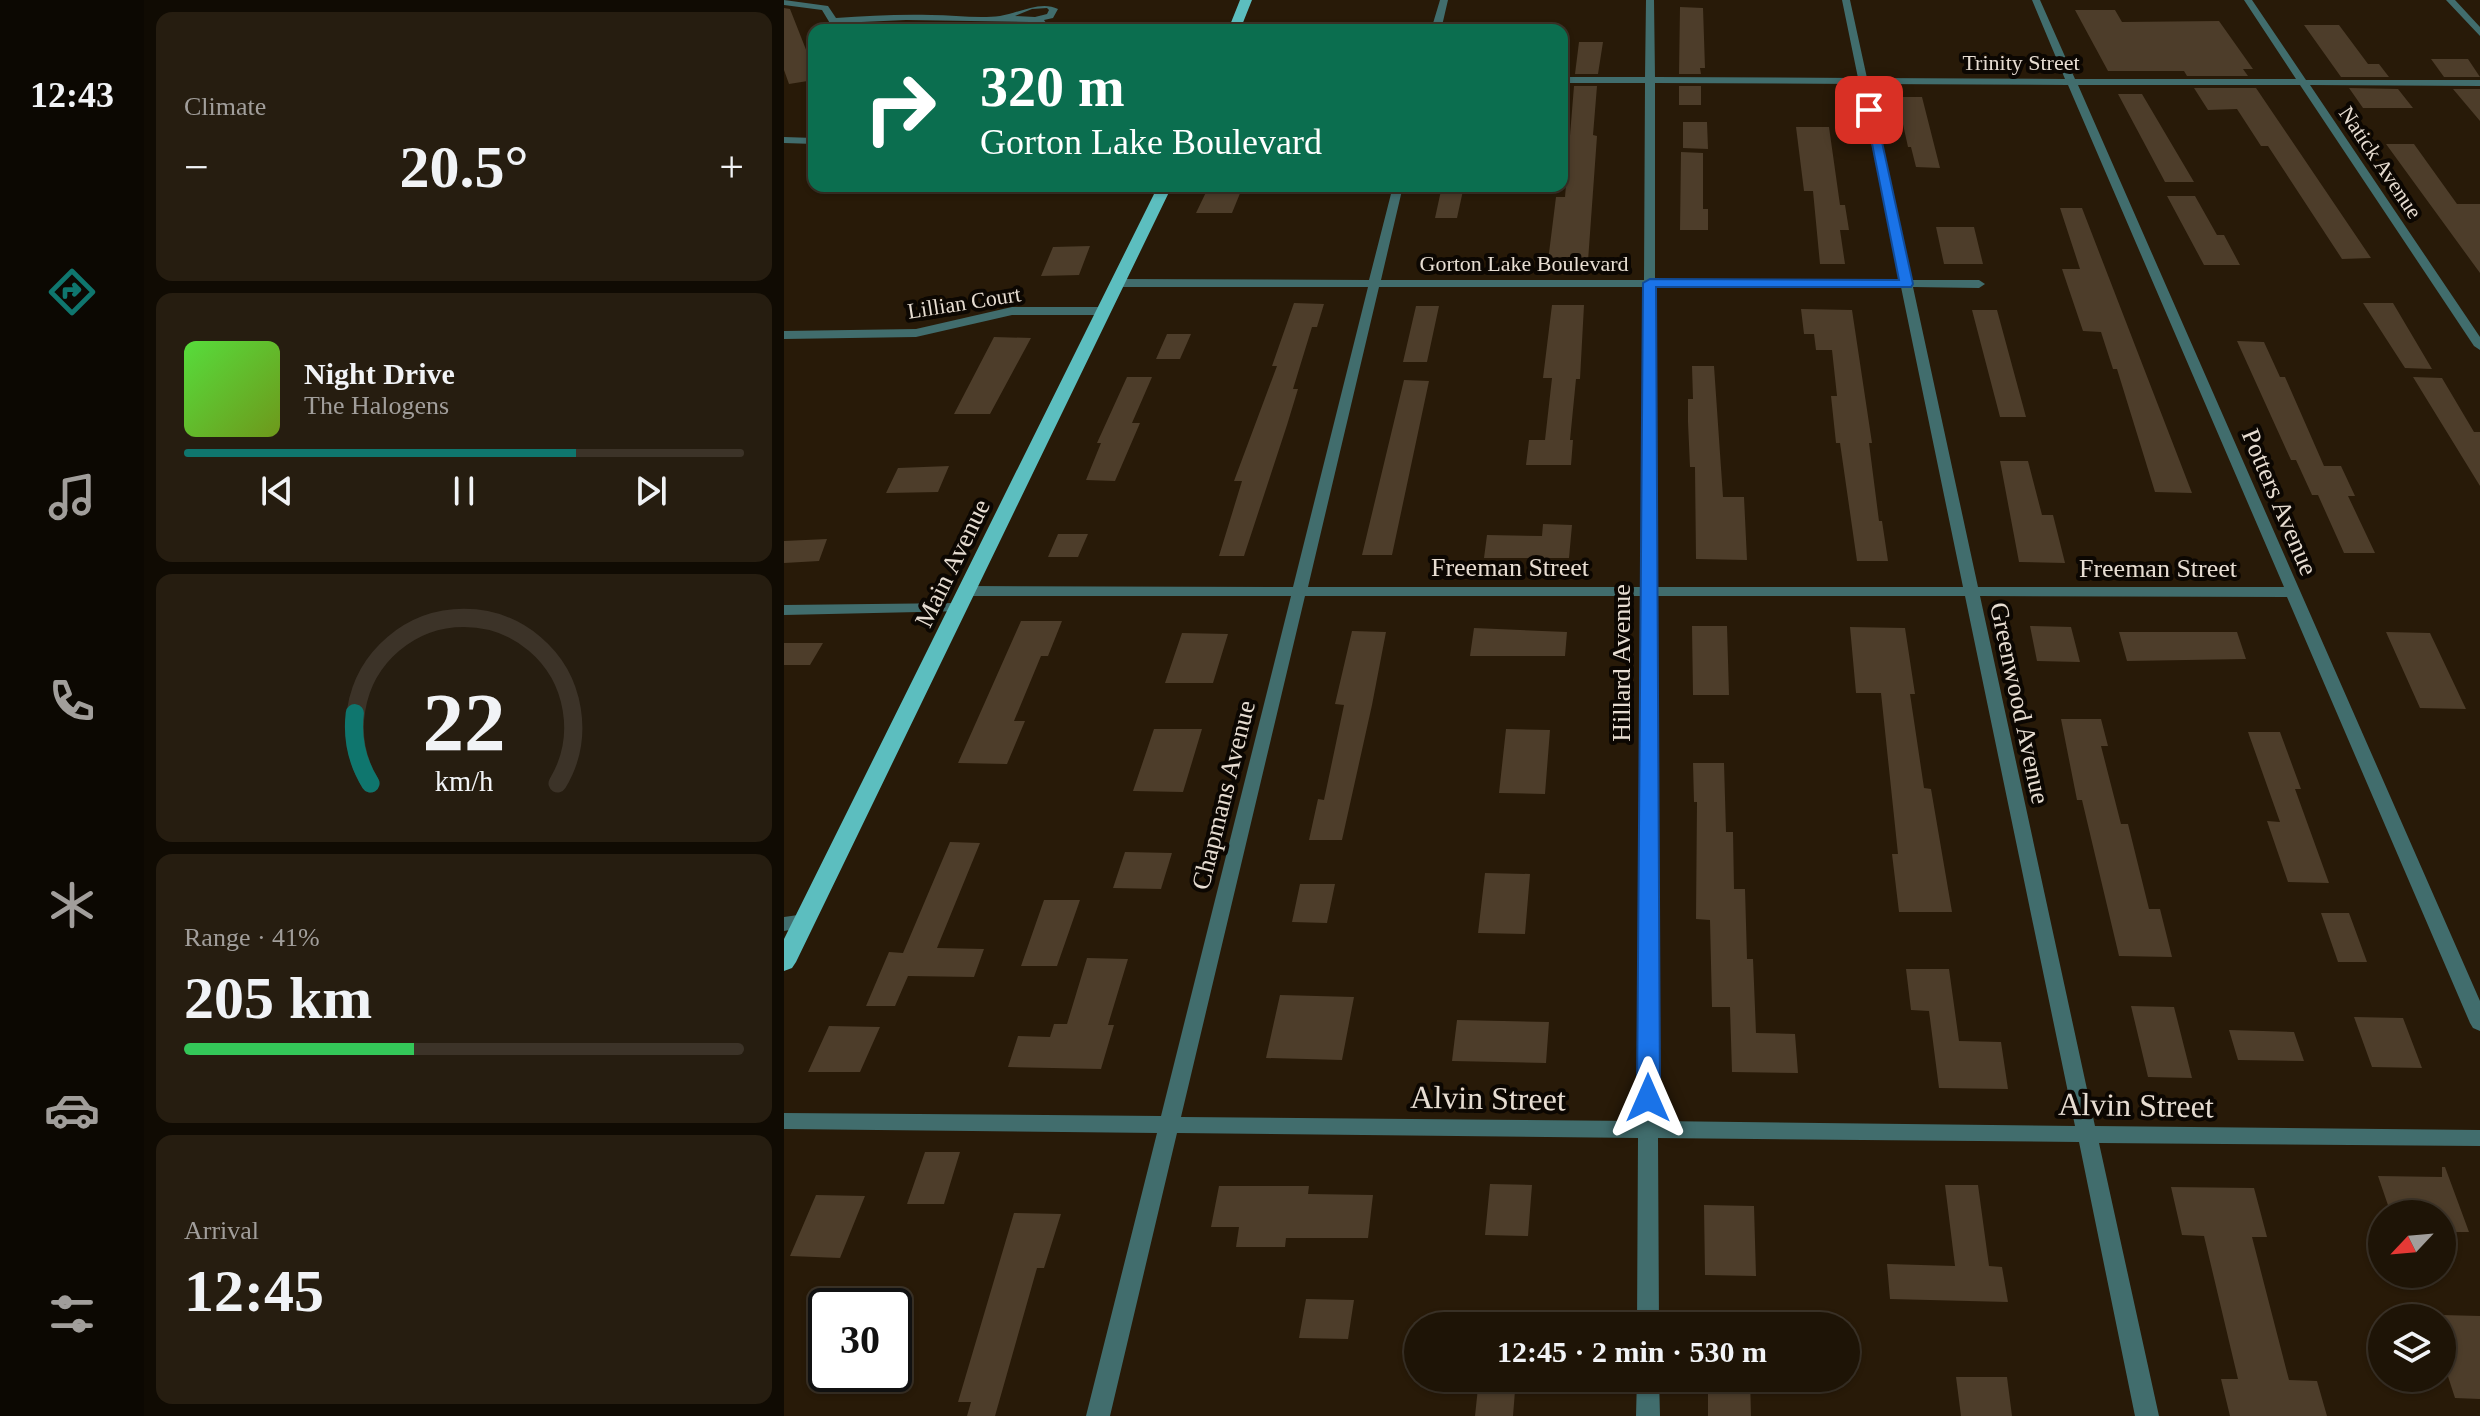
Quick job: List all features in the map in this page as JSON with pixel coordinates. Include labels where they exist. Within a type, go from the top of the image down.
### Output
[{"type":"main road","points":[[1236,24],[1246,0]]},
{"type":"main road","name":"Main Avenue","points":[[784,962],[1162,192]]},
{"type":"street","points":[[1438,24],[1444,0]]},
{"type":"street","name":"Hillard Avenue","points":[[1648,1312],[1650,0]]},
{"type":"street","name":"Greenwood Avenue","points":[[1846,0],[2147,1416]]},
{"type":"street","name":"Potters Avenue","points":[[2036,0],[2480,1023]]},
{"type":"street","name":"Natick Avenue","points":[[2248,0],[2480,346]]},
{"type":"street","points":[[2450,0],[2480,33]]},
{"type":"street","points":[[784,2],[825,8],[836,24]]},
{"type":"street","points":[[852,24],[906,17],[1036,20],[1050,16],[1054,9],[1049,5],[1039,5],[1023,8],[1004,18]]},
{"type":"street","points":[[1036,20],[1042,24]]},
{"type":"street","name":"Trinity Street","points":[[1568,80],[2480,83]]},
{"type":"street","points":[[784,140],[808,141]]},
{"type":"street","name":"Chapmans Avenue","points":[[1098,1416],[1397,192]]},
{"type":"street","name":"Gorton Lake Boulevard","points":[[1118,283],[1979,284]]},
{"type":"street","name":"Lillian Court","points":[[784,335],[916,333],[1012,311],[1103,311]]},
{"type":"street","name":"Freeman Street","points":[[784,610],[963,599],[1299,591],[2293,592]]},
{"type":"street","points":[[784,924],[805,921]]},
{"type":"street","name":"Alvin Street","points":[[784,1121],[2480,1138]]},
{"type":"street","points":[[1648,1392],[1648,1416]]},
{"type":"building","points":[[1680,7],[1703,8],[1705,68],[1700,68],[1701,74],[1679,74]]},
{"type":"building","points":[[784,8],[790,9],[808,55],[808,81],[789,84],[784,70]]},
{"type":"building","points":[[2075,10],[2115,10],[2122,22],[2219,21],[2253,69],[2243,69],[2248,76],[2187,76],[2184,71],[2108,71]]},
{"type":"building","points":[[2304,25],[2339,25],[2368,64],[2379,64],[2389,77],[2341,77]]},
{"type":"building","points":[[1579,42],[1603,42],[1598,74],[1575,74]]},
{"type":"building","points":[[2431,59],[2468,59],[2480,77],[2444,77]]},
{"type":"building","points":[[1574,86],[1597,86],[1593,135],[1597,136],[1588,261],[1548,261],[1556,197],[1565,197],[1568,192]]},
{"type":"building","points":[[1679,86],[1701,86],[1701,105],[1679,105]]},
{"type":"building","points":[[2194,88],[2256,88],[2371,258],[2342,259],[2268,146],[2261,146],[2237,109],[2208,110]]},
{"type":"building","points":[[2349,88],[2398,89],[2413,108],[2363,108]]},
{"type":"building","points":[[2453,89],[2480,89],[2480,121]]},
{"type":"building","points":[[2118,94],[2142,94],[2194,182],[2165,182]]},
{"type":"building","points":[[1897,97],[1922,97],[1940,168],[1916,167],[1911,147],[1908,147]]},
{"type":"building","points":[[1683,122],[1707,122],[1708,149],[1683,148]]},
{"type":"building","points":[[1796,127],[1829,127],[1840,205],[1845,205],[1849,230],[1840,230],[1845,264],[1820,264],[1813,191],[1804,191]]},
{"type":"building","points":[[2386,144],[2414,144],[2457,204],[2480,204],[2480,273]]},
{"type":"building","points":[[1681,152],[1703,153],[1703,209],[1708,209],[1708,230],[1680,230]]},
{"type":"building","points":[[1206,192],[1241,192],[1232,213],[1196,213]]},
{"type":"building","points":[[1441,192],[1463,192],[1457,218],[1435,218]]},
{"type":"building","points":[[2167,196],[2195,196],[2217,235],[2224,235],[2240,265],[2204,265]]},
{"type":"building","points":[[2060,208],[2082,208],[2192,493],[2155,492],[2117,369],[2113,369],[2101,332],[2083,331],[2062,269],[2080,269]]},
{"type":"building","points":[[1936,227],[1974,227],[1983,264],[1944,264]]},
{"type":"building","points":[[1090,246],[1079,275],[1041,276],[1053,247]]},
{"type":"building","points":[[1294,303],[1324,304],[1317,327],[1312,327],[1293,389],[1298,389],[1244,556],[1219,556],[1242,481],[1234,481],[1277,366],[1272,366]]},
{"type":"building","points":[[2363,303],[2393,303],[2432,369],[2405,368]]},
{"type":"building","points":[[1552,305],[1584,305],[1580,379],[1576,379],[1570,440],[1573,440],[1571,465],[1526,465],[1529,440],[1545,440],[1552,378],[1543,378]]},
{"type":"building","points":[[1416,306],[1439,306],[1427,362],[1403,362]]},
{"type":"building","points":[[1801,309],[1852,310],[1872,443],[1869,443],[1879,521],[1882,521],[1888,561],[1857,561],[1840,443],[1836,443],[1831,396],[1837,396],[1832,350],[1816,350],[1814,334],[1804,334]]},
{"type":"building","points":[[1972,310],[1997,310],[2026,417],[2000,417]]},
{"type":"building","points":[[1167,334],[1191,334],[1180,359],[1156,359]]},
{"type":"building","points":[[994,337],[1031,338],[990,414],[954,414]]},
{"type":"building","points":[[2237,341],[2264,342],[2280,377],[2285,377],[2324,466],[2341,466],[2355,496],[2348,496],[2375,553],[2344,553],[2318,495],[2312,495],[2296,460],[2291,460]]},
{"type":"building","points":[[1692,366],[1714,366],[1723,497],[1744,497],[1747,560],[1696,559],[1695,467],[1690,467],[1688,422],[1688,399],[1693,399]]},
{"type":"building","points":[[1127,377],[1152,377],[1132,423],[1140,423],[1115,481],[1086,480],[1101,443],[1097,443]]},
{"type":"building","points":[[2413,377],[2442,378],[2474,432],[2480,432],[2480,486]]},
{"type":"building","points":[[1404,380],[1429,381],[1392,555],[1362,555]]},
{"type":"building","points":[[2000,461],[2028,461],[2042,515],[2053,515],[2065,563],[2019,562]]},
{"type":"building","points":[[949,466],[938,492],[886,493],[898,468]]},
{"type":"building","points":[[1543,524],[1572,525],[1569,558],[1484,558],[1487,535],[1542,536]]},
{"type":"building","points":[[1058,534],[1088,534],[1078,557],[1048,557]]},
{"type":"building","points":[[827,539],[819,561],[784,563],[784,541]]},
{"type":"building","points":[[1021,621],[1062,621],[1048,656],[1041,656],[1014,721],[1025,721],[1007,764],[958,763]]},
{"type":"building","points":[[1692,626],[1727,626],[1729,695],[1693,695]]},
{"type":"building","points":[[2030,626],[2071,627],[2080,662],[2037,661]]},
{"type":"building","points":[[1850,627],[1905,628],[1915,694],[1910,694],[1924,788],[1931,789],[1952,912],[1899,912],[1892,854],[1898,854],[1881,693],[1856,693]]},
{"type":"building","points":[[1474,628],[1567,632],[1565,656],[1470,656]]},
{"type":"building","points":[[1352,631],[1386,632],[1372,705],[1342,840],[1309,840],[1318,799],[1324,800],[1344,705],[1335,704]]},
{"type":"building","points":[[2119,632],[2237,632],[2246,659],[2127,661]]},
{"type":"building","points":[[2386,632],[2430,633],[2466,709],[2420,708]]},
{"type":"building","points":[[1182,633],[1228,634],[1213,683],[1165,683]]},
{"type":"building","points":[[784,643],[823,643],[810,665],[784,665]]},
{"type":"building","points":[[2061,719],[2101,719],[2108,746],[2101,746],[2121,824],[2128,824],[2149,909],[2160,909],[2172,957],[2119,956],[2082,800],[2077,800]]},
{"type":"building","points":[[1154,729],[1202,729],[1183,792],[1133,791]]},
{"type":"building","points":[[1506,729],[1550,730],[1545,794],[1499,793]]},
{"type":"building","points":[[2248,732],[2280,732],[2301,789],[2295,789],[2329,883],[2288,882],[2267,821],[2280,822]]},
{"type":"building","points":[[1693,763],[1724,763],[1726,832],[1733,832],[1734,889],[1745,889],[1747,959],[1753,959],[1756,1033],[1795,1034],[1798,1073],[1732,1072],[1730,1007],[1712,1007],[1710,920],[1696,919],[1697,802],[1694,802]]},
{"type":"building","points":[[950,842],[980,843],[937,948],[984,949],[974,977],[908,976],[895,1006],[866,1006],[889,952],[903,953]]},
{"type":"building","points":[[1125,852],[1172,853],[1161,889],[1113,888]]},
{"type":"building","points":[[1485,873],[1530,874],[1525,934],[1478,933]]},
{"type":"building","points":[[1300,884],[1335,884],[1327,923],[1292,922]]},
{"type":"building","points":[[1044,900],[1080,900],[1057,966],[1021,966]]},
{"type":"building","points":[[2321,913],[2349,913],[2367,962],[2338,962]]},
{"type":"building","points":[[1087,958],[1128,959],[1108,1025],[1114,1025],[1101,1069],[1008,1067],[1018,1036],[1050,1037],[1054,1024],[1067,1024]]},
{"type":"building","points":[[1906,969],[1949,969],[1959,1041],[2001,1042],[2008,1089],[1939,1088],[1929,1011],[1911,1010]]},
{"type":"building","points":[[1280,995],[1354,997],[1342,1060],[1266,1058]]},
{"type":"building","points":[[2131,1006],[2174,1007],[2192,1078],[2148,1077]]},
{"type":"building","points":[[2354,1017],[2403,1018],[2422,1068],[2372,1067]]},
{"type":"building","points":[[1457,1020],[1549,1022],[1546,1063],[1452,1061]]},
{"type":"building","points":[[829,1026],[880,1027],[860,1072],[808,1072]]},
{"type":"building","points":[[2229,1030],[2294,1032],[2304,1061],[2238,1060]]},
{"type":"building","points":[[925,1152],[960,1152],[944,1204],[907,1204]]},
{"type":"building","points":[[2442,1167],[2445,1167],[2469,1232],[2456,1232],[2456,1200],[2386,1200],[2378,1176],[2442,1177]]},
{"type":"building","points":[[1490,1184],[1532,1185],[1528,1236],[1485,1235]]},
{"type":"building","points":[[1945,1185],[1978,1185],[1989,1266],[2002,1267],[2008,1302],[1890,1299],[1887,1264],[1955,1266]]},
{"type":"building","points":[[1219,1186],[1309,1186],[1308,1194],[1373,1195],[1368,1238],[1286,1238],[1285,1247],[1236,1247],[1239,1227],[1211,1227]]},
{"type":"building","points":[[2171,1187],[2254,1188],[2267,1237],[2252,1237],[2289,1380],[2317,1381],[2327,1416],[2230,1416],[2221,1379],[2238,1379],[2204,1236],[2182,1235]]},
{"type":"building","points":[[816,1195],[865,1196],[840,1258],[790,1256]]},
{"type":"building","points":[[1704,1205],[1754,1206],[1756,1276],[1705,1275]]},
{"type":"building","points":[[1014,1213],[1061,1214],[1044,1268],[1037,1268],[995,1416],[967,1416],[971,1402],[958,1402]]},
{"type":"building","points":[[1306,1299],[1354,1300],[1348,1339],[1299,1338]]},
{"type":"building","points":[[2456,1315],[2480,1316],[2480,1399],[2455,1398]]},
{"type":"building","points":[[1956,1377],[2007,1377],[2012,1416],[1961,1416]]},
{"type":"building","points":[[1478,1392],[1515,1392],[1513,1416],[1475,1416]]},
{"type":"building","points":[[1708,1392],[1750,1392],[1751,1416],[1708,1416]]},
{"type":"route","points":[[1648,1098],[1650,283],[1906,284],[1869,110]]}]
